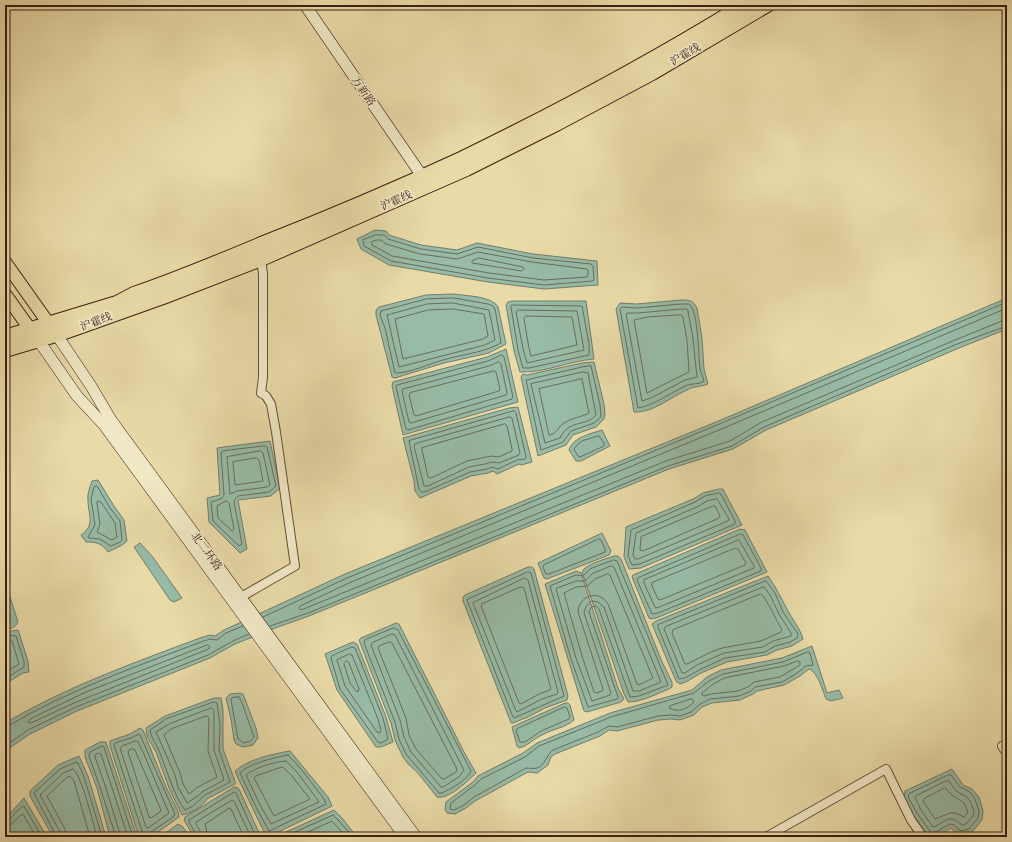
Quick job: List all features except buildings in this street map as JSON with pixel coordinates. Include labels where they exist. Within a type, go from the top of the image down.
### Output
[{"type":"highway","name":"沪霍线","points":[[52,329],[117,303],[134,294],[328,218],[460,159],[551,114],[646,62],[726,10],[744,5]]},
{"type":"highway","name":"沪霍线","points":[[5,350],[34,335],[163,297],[261,259],[466,169],[549,128],[652,73],[767,5]]},
{"type":"highway","name":"沪霍线","points":[[5,337],[34,335]]},
{"type":"main road","name":"万新路","points":[[305,5],[422,176]]},
{"type":"main road","name":"北二环路","points":[[5,262],[91,386],[111,420],[241,602],[405,837]]},
{"type":"main road","name":"北二环路","points":[[5,294],[77,396],[104,425],[241,602]]},
{"type":"main road","name":"北二环路","points":[[271,646],[416,837]]},
{"type":"street","points":[[241,602],[295,566],[271,404],[266,396],[261,393],[263,377],[263,274],[261,259]]},
{"type":"street","points":[[766,837],[886,769],[911,820],[923,837]]},
{"type":"water","points":[[375,230],[386,231],[389,235],[421,245],[457,250],[477,243],[533,254],[597,261],[598,285],[544,289],[488,282],[389,265],[361,249],[357,239]]},
{"type":"water","points":[[454,294],[472,296],[495,303],[498,307],[506,344],[489,353],[444,363],[395,378],[392,377],[376,310],[379,307],[426,295]]},
{"type":"water","points":[[1007,298],[1007,329],[766,430],[733,449],[669,469],[309,616],[235,644],[210,658],[77,711],[30,734],[5,751],[5,723],[76,687],[125,666],[200,638],[210,635],[215,636],[224,630],[345,574],[716,422]]},
{"type":"water","points":[[681,300],[694,303],[697,308],[702,338],[704,369],[708,384],[689,389],[648,410],[634,412],[616,309],[620,303],[637,304]]},
{"type":"water","points":[[586,301],[594,359],[539,371],[520,372],[514,351],[506,305],[508,302]]},
{"type":"water","points":[[506,349],[518,402],[403,435],[392,386],[393,382],[487,357]]},
{"type":"water","points":[[594,362],[604,404],[604,419],[596,427],[573,435],[566,445],[538,456],[521,377],[523,374],[527,375],[582,363]]},
{"type":"water","points":[[518,407],[532,462],[521,465],[519,464],[497,474],[493,471],[471,476],[420,498],[415,491],[414,481],[403,438],[509,408]]},
{"type":"water","points":[[5,413],[6,445],[9,466],[7,475],[5,476]]},
{"type":"water","points":[[602,430],[610,446],[581,461],[576,461],[569,450],[574,442],[582,437]]},
{"type":"water","points":[[270,441],[280,488],[271,496],[238,500],[247,549],[240,553],[209,522],[207,498],[220,495],[217,448]]},
{"type":"water","points":[[98,480],[124,520],[127,541],[108,552],[98,544],[86,542],[81,535],[86,531],[90,523],[88,493],[92,481]]},
{"type":"water","points":[[723,489],[742,525],[641,568],[629,569],[624,557],[626,527],[693,499],[703,493]]},
{"type":"water","points":[[740,529],[745,530],[767,572],[659,617],[652,619],[649,618],[632,577],[633,575]]},
{"type":"water","points":[[602,533],[611,551],[609,555],[547,579],[544,578],[538,563]]},
{"type":"water","points":[[140,543],[152,556],[182,598],[174,602],[170,600],[134,547]]},
{"type":"water","points":[[618,556],[621,559],[662,662],[672,682],[672,687],[669,689],[633,702],[628,702],[624,694],[582,572],[591,564]]},
{"type":"water","points":[[528,567],[532,567],[534,569],[568,696],[567,700],[511,723],[463,601],[463,597]]},
{"type":"water","points":[[576,571],[581,573],[618,688],[624,699],[621,702],[587,712],[584,711],[545,584]]},
{"type":"water","points":[[768,576],[798,627],[803,639],[792,646],[777,650],[767,655],[727,662],[680,684],[676,681],[652,624],[656,621]]},
{"type":"water","points":[[5,581],[18,622],[16,626],[9,629],[5,629]]},
{"type":"water","points":[[396,623],[399,624],[476,773],[458,789],[447,796],[437,797],[403,757],[395,740],[391,723],[359,640]]},
{"type":"water","points":[[18,630],[28,661],[29,672],[23,673],[5,684],[5,632]]},
{"type":"water","points":[[353,642],[357,644],[386,717],[393,742],[381,747],[376,747],[337,690],[325,654]]},
{"type":"water","points":[[812,646],[827,693],[839,690],[843,698],[831,701],[826,699],[815,673],[809,669],[784,685],[757,691],[740,700],[712,703],[702,707],[694,715],[680,720],[658,720],[617,731],[609,730],[600,736],[555,754],[551,757],[548,765],[537,773],[528,772],[475,801],[455,814],[447,813],[445,810],[446,802],[473,782],[478,776],[523,753],[537,743],[610,713],[692,690],[707,677],[721,670],[782,658]]},
{"type":"water","points":[[230,694],[243,694],[256,728],[258,738],[253,745],[243,747],[236,744],[234,740],[226,698]]},
{"type":"water","points":[[214,698],[221,698],[223,710],[223,749],[235,784],[207,799],[196,809],[182,815],[169,788],[156,752],[147,736],[146,728],[165,716]]},
{"type":"water","points":[[565,703],[570,705],[574,720],[567,725],[546,733],[522,747],[519,748],[517,746],[512,727]]},
{"type":"water","points":[[140,728],[143,730],[166,787],[178,811],[179,817],[151,837],[139,837],[110,746],[110,741],[130,734]]},
{"type":"water","points":[[100,742],[106,742],[137,837],[112,837],[109,833],[97,788],[85,757],[85,750]]},
{"type":"water","points":[[290,751],[328,797],[332,806],[270,836],[265,834],[235,771],[254,760],[268,755]]},
{"type":"water","points":[[79,756],[88,776],[106,837],[53,837],[30,796],[30,791],[58,765]]},
{"type":"water","points":[[952,769],[963,785],[972,789],[979,797],[983,811],[982,820],[971,833],[964,835],[963,837],[960,837],[951,828],[937,836],[928,836],[913,815],[904,797],[905,791]]},
{"type":"water","points":[[234,787],[239,789],[261,837],[194,837],[184,820],[185,817]]},
{"type":"water","points":[[24,798],[47,837],[5,837],[5,819]]},
{"type":"water","points":[[334,810],[357,837],[275,837]]},
{"type":"water","points":[[178,824],[183,827],[190,837],[160,837]]}]
